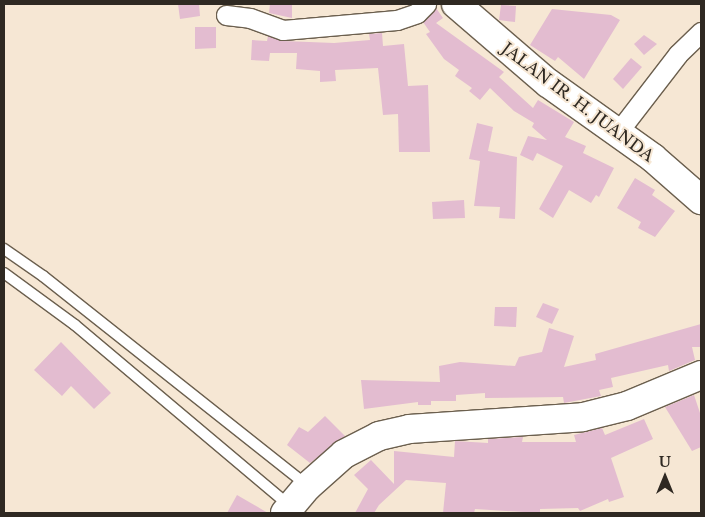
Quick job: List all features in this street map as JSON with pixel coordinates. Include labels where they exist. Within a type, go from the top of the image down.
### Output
[{"type":"street","points":[[226,15],[250,18],[283,30],[396,20],[418,13],[426,4]]},
{"type":"street","name":"JALAN IR. H. JUANDA","points":[[456,4],[548,83],[618,132],[701,200]]},
{"type":"street","points":[[618,132],[678,54],[701,32]]},
{"type":"street","points":[[288,509],[308,486],[344,454],[392,432],[583,418],[628,406],[701,375]]},
{"type":"lane","points":[[4,249],[43,276],[308,486]]},
{"type":"lane","points":[[4,273],[32,292],[288,509]]},
{"type":"lane","points":[[32,292],[43,276]]},
{"type":"building","points":[[178,4],[199,4],[200,16],[180,19]]},
{"type":"building","points":[[270,4],[292,4],[292,18],[269,13]]},
{"type":"building","points":[[501,5],[516,6],[515,22],[499,20]]},
{"type":"building","points":[[436,8],[443,18],[436,23],[504,72],[499,77],[533,108],[538,100],[574,122],[565,137],[586,146],[583,153],[614,168],[599,197],[596,195],[591,203],[569,190],[553,218],[539,209],[563,166],[537,153],[533,161],[520,155],[528,136],[547,140],[532,127],[534,123],[514,111],[490,88],[480,100],[469,91],[472,88],[455,76],[459,70],[444,59],[426,34],[430,32],[423,22]]},
{"type":"building","points":[[552,9],[611,15],[620,20],[584,79],[558,57],[555,61],[530,45]]},
{"type":"building","points":[[195,27],[216,27],[216,48],[195,49]]},
{"type":"building","points":[[382,33],[383,46],[404,44],[408,86],[428,85],[430,152],[399,152],[398,114],[383,115],[378,68],[335,70],[336,81],[320,82],[320,71],[296,69],[297,53],[270,53],[269,61],[251,60],[252,40],[267,41],[268,36],[284,41],[334,43],[370,40],[369,34]]},
{"type":"building","points":[[644,35],[657,44],[644,55],[634,44]]},
{"type":"building","points":[[631,58],[642,67],[623,89],[613,79]]},
{"type":"building","points":[[477,123],[493,127],[488,151],[517,157],[515,219],[499,218],[500,207],[474,206],[480,161],[469,159]]},
{"type":"building","points":[[635,178],[655,190],[652,195],[675,211],[655,237],[638,228],[641,222],[617,208]]},
{"type":"building","points":[[464,200],[465,218],[433,219],[432,202]]},
{"type":"building","points":[[543,303],[559,309],[552,324],[536,317]]},
{"type":"building","points":[[495,307],[517,307],[516,327],[494,326]]},
{"type":"building","points":[[701,324],[701,347],[692,347],[695,360],[669,371],[668,365],[611,378],[613,387],[599,390],[601,396],[564,403],[563,397],[485,398],[485,393],[456,395],[456,401],[431,401],[431,405],[418,405],[418,402],[364,409],[361,380],[440,382],[439,366],[460,362],[515,366],[519,357],[542,352],[549,328],[574,336],[564,367],[596,360],[595,354]]},
{"type":"building","points":[[61,342],[111,393],[94,409],[71,386],[62,396],[34,370]]},
{"type":"building","points":[[694,395],[701,416],[701,447],[692,451],[665,407]]},
{"type":"building","points":[[325,416],[345,436],[310,463],[287,445],[299,427],[308,432]]},
{"type":"building","points":[[644,419],[653,439],[611,458],[624,497],[609,502],[608,499],[580,511],[578,508],[540,509],[540,513],[475,509],[474,513],[443,513],[446,483],[406,480],[379,505],[374,513],[355,513],[368,489],[354,475],[371,460],[394,484],[394,451],[454,457],[455,441],[488,443],[488,439],[523,437],[522,442],[576,442],[574,435],[602,428],[605,435]]},
{"type":"building","points":[[237,495],[268,513],[227,513]]}]
